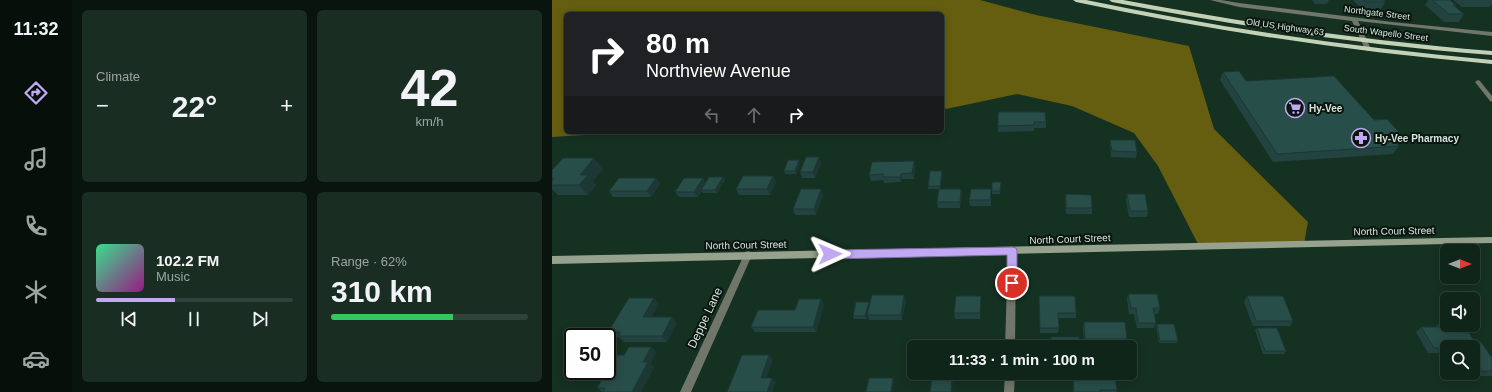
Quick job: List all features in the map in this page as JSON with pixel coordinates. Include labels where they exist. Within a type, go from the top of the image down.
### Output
[{"type":"highway","name":"Old US Highway 63","points":[[1076,0],[1172,20],[1260,34],[1368,50],[1492,62]]},
{"type":"highway","name":"South Wapello Street","points":[[1112,0],[1214,19],[1312,34],[1418,48],[1492,53]]},
{"type":"main road","name":"North Court Street","points":[[552,260],[1492,240]]},
{"type":"street","name":"Northgate Street","points":[[1213,0],[1354,20],[1492,34]]},
{"type":"street","points":[[1354,20],[1368,50]]},
{"type":"street","points":[[1478,82],[1492,100]]},
{"type":"street","points":[[1010,340],[1012,251]]},
{"type":"street","name":"Deppe Lane","points":[[685,392],[748,256]]},
{"type":"street","points":[[1010,380],[1010,392]]},
{"type":"shaded area","points":[[552,0],[980,0],[1036,15],[1189,46],[1214,129],[1308,222],[1304,244],[1199,246],[1158,166],[1134,133],[1072,106],[1017,94],[946,109],[944,106],[944,12],[564,12],[564,134],[600,134],[552,137]]},
{"type":"building","points":[[1364,0],[1384,0],[1385,2],[1365,2]]},
{"type":"building","points":[[1432,0],[1450,0],[1456,5],[1453,5],[1464,14],[1449,14]]},
{"type":"building","name":"Hy-Vee","points":[[1239,71],[1246,81],[1334,76],[1374,120],[1387,119],[1400,133],[1388,134],[1399,146],[1277,154],[1223,72]]},
{"type":"building","points":[[998,112],[1045,112],[1046,122],[1034,122],[1034,125],[998,126]]},
{"type":"building","points":[[1110,140],[1135,140],[1137,152],[1112,151]]},
{"type":"building","points":[[806,157],[819,157],[813,172],[800,172]]},
{"type":"building","points":[[563,158],[594,158],[580,175],[588,175],[579,185],[552,185],[552,181],[554,179],[552,179],[552,170]]},
{"type":"building","points":[[788,160],[799,160],[795,171],[784,171]]},
{"type":"building","points":[[914,161],[912,173],[901,174],[900,177],[883,177],[883,174],[869,175],[872,162]]},
{"type":"building","points":[[930,171],[942,171],[940,186],[928,186]]},
{"type":"building","points":[[743,176],[773,176],[767,189],[736,189]]},
{"type":"building","points":[[709,177],[723,177],[715,190],[701,190]]},
{"type":"building","points":[[619,178],[656,178],[647,191],[609,191]]},
{"type":"building","points":[[684,178],[703,178],[694,192],[675,192]]},
{"type":"building","points":[[992,182],[1001,182],[1000,191],[992,191]]},
{"type":"building","points":[[801,189],[821,189],[814,209],[793,209]]},
{"type":"building","points":[[939,189],[961,189],[960,202],[937,202]]},
{"type":"building","points":[[971,189],[991,189],[990,200],[969,200]]},
{"type":"building","points":[[1066,194],[1091,195],[1092,208],[1066,208]]},
{"type":"building","points":[[1127,194],[1145,194],[1148,211],[1130,211]]},
{"type":"building","points":[[1128,294],[1157,294],[1160,308],[1153,308],[1156,323],[1138,323],[1136,308],[1131,308]]},
{"type":"building","points":[[872,295],[904,295],[901,315],[867,315]]},
{"type":"building","points":[[956,296],[981,296],[980,313],[954,313]]},
{"type":"building","points":[[1039,296],[1075,296],[1076,313],[1058,313],[1059,328],[1040,328]]},
{"type":"building","points":[[1247,296],[1283,296],[1293,321],[1256,321]]},
{"type":"building","points":[[629,298],[654,298],[643,317],[672,317],[662,336],[618,336],[620,332],[616,332],[616,328],[610,328]]},
{"type":"building","points":[[799,299],[821,299],[813,327],[751,327],[758,310],[795,310]]},
{"type":"building","points":[[856,302],[869,302],[865,316],[853,316]]},
{"type":"building","points":[[1084,322],[1125,322],[1127,339],[1085,339]]},
{"type":"building","points":[[1157,324],[1174,324],[1178,341],[1160,341]]},
{"type":"building","points":[[1421,327],[1440,327],[1440,332],[1468,332],[1474,340],[1440,340],[1440,348],[1434,348]]},
{"type":"building","points":[[1257,328],[1277,328],[1286,351],[1265,351]]},
{"type":"building","points":[[1051,337],[1079,337],[1079,340],[1051,340]]},
{"type":"building","points":[[1480,342],[1492,358],[1492,371],[1481,371]]},
{"type":"building","points":[[629,347],[651,347],[643,362],[648,362],[632,392],[603,392],[605,388],[597,388],[602,380],[616,380],[616,355],[624,355]]},
{"type":"building","points":[[742,355],[769,355],[761,378],[772,378],[767,392],[727,392]]},
{"type":"building","points":[[869,378],[893,378],[891,392],[866,392]]},
{"type":"building","points":[[932,380],[952,380],[951,392],[930,392]]},
{"type":"building","points":[[1073,380],[1116,380],[1117,390],[1100,390],[1100,392],[1074,392]]},
{"type":"place","name":"Hy-Vee","points":[[1295,108]]},
{"type":"place","name":"Hy-Vee Pharmacy","points":[[1361,138]]},
{"type":"route","points":[[830,254],[1012,251],[1012,283]]}]
